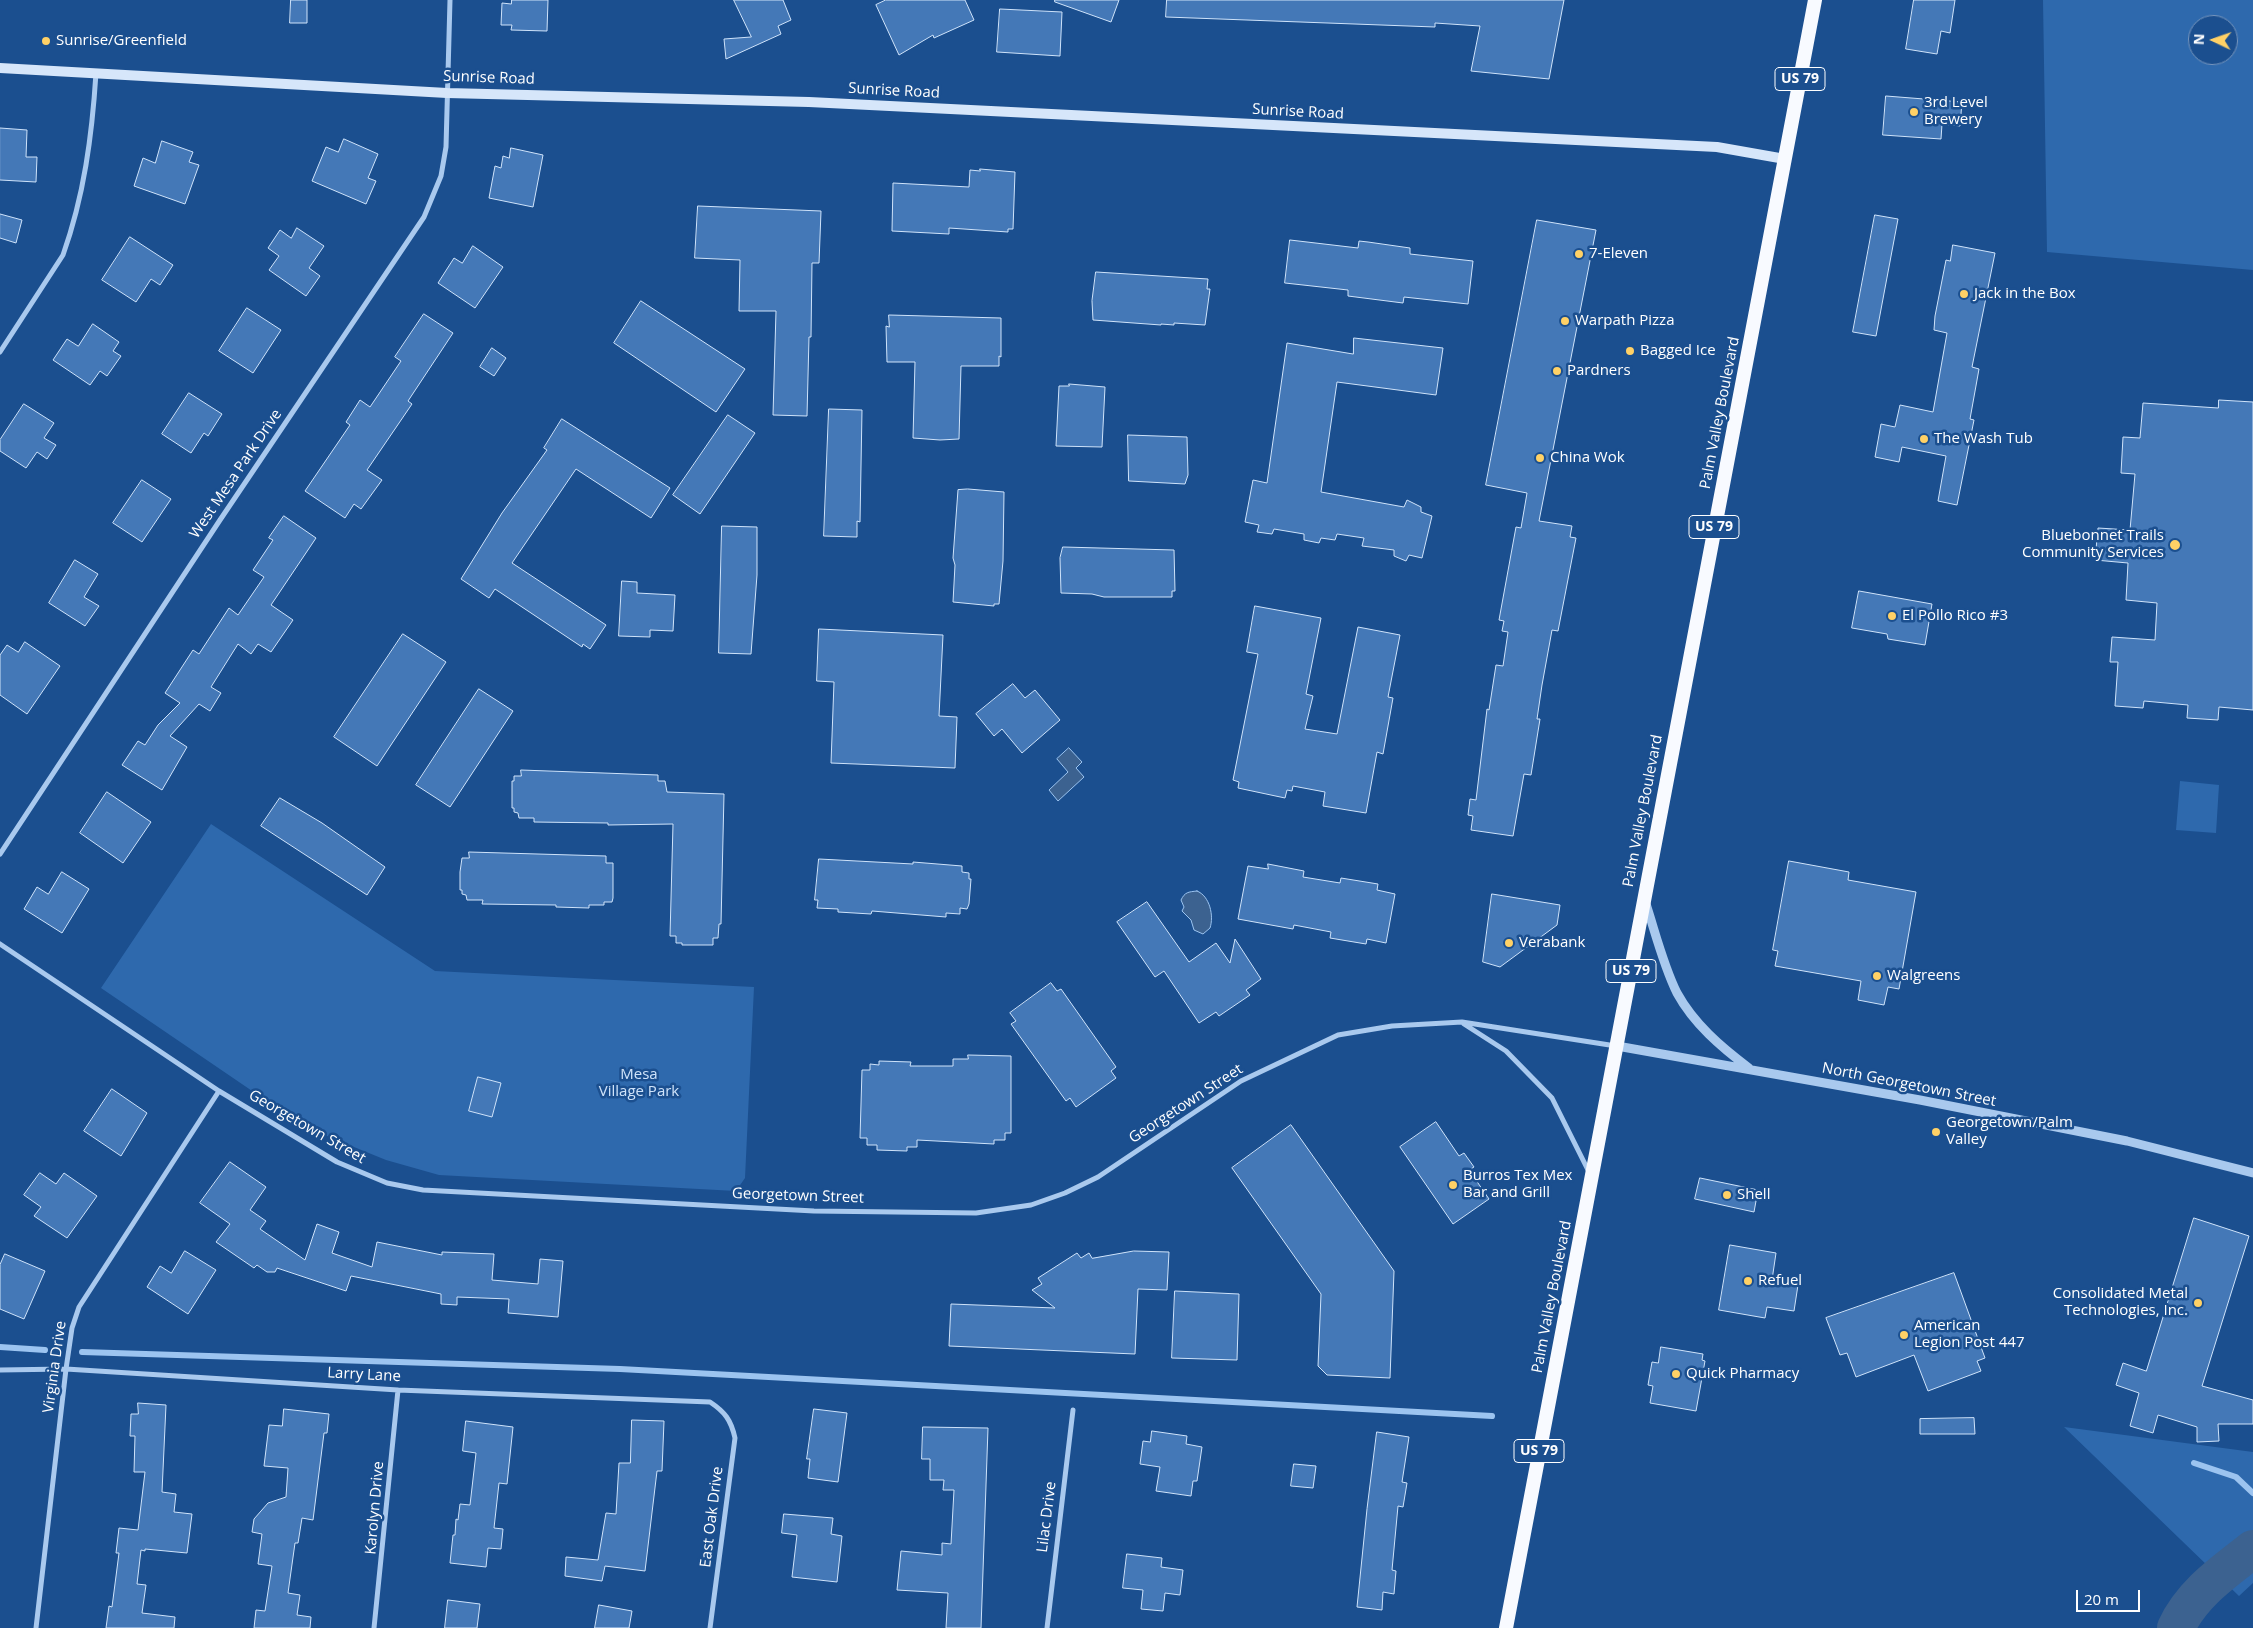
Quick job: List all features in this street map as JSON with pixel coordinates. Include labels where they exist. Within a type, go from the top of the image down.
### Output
[{"type":"highway","name":"Palm Valley Boulevard","points":[[1506,1628],[1815,0]]},
{"type":"main road","name":"Sunrise Road","points":[[0,68],[447,92],[809,102],[1042,112],[1290,127],[1717,147],[1785,159]]},
{"type":"street","name":"West Mesa Park Drive","points":[[0,854],[220,520],[424,217],[441,176],[446,147],[450,0]]},
{"type":"street","points":[[0,352],[63,256],[84,184],[93,128],[96,73]]},
{"type":"street","points":[[1644,895],[1677,992],[1700,1025],[1720,1046],[1751,1070]]},
{"type":"street","name":"Georgetown Street","points":[[0,944],[220,1091],[354,1170],[387,1183],[423,1190],[814,1211],[976,1213],[1030,1205],[1065,1193],[1098,1177],[1241,1081],[1329,1038],[1392,1026],[1462,1022],[1617,1046]]},
{"type":"street","points":[[1462,1022],[1506,1051],[1552,1098],[1591,1176]]},
{"type":"street","name":"North Georgetown Street","points":[[1617,1046],[2128,1141],[2253,1173]]},
{"type":"street","name":"Virginia Drive","points":[[36,1628],[66,1369],[72,1328],[79,1307],[220,1091]]},
{"type":"street","name":"Larry Lane","points":[[0,1370],[66,1369],[398,1390],[710,1402],[724,1412]]},
{"type":"street","name":"Karolyn Drive","points":[[374,1628],[398,1390]]},
{"type":"street","name":"Lilac Drive","points":[[1047,1628],[1073,1410]]},
{"type":"street","name":"East Oak Drive","points":[[710,1628],[735,1438],[732,1424],[724,1412]]},
{"type":"green space","points":[[2043,0],[2253,0],[2253,270],[2047,252]]},
{"type":"green space","points":[[2180,781],[2219,785],[2216,833],[2176,830]]},
{"type":"green space","name":"Mesa Village Park","points":[[211,824],[435,971],[754,987],[745,1178],[736,1191],[439,1175],[386,1160],[327,1136],[283,1112],[101,988]]},
{"type":"green space","points":[[2064,1427],[2253,1452],[2253,1583],[2239,1596]]},
{"type":"shaded area","points":[[1069,748],[1082,762],[1076,768],[1084,777],[1058,801],[1049,790],[1068,772],[1057,759]]},
{"type":"shaded area","points":[[1197,891],[1205,897],[1211,912],[1210,928],[1203,934],[1194,930],[1191,920],[1182,911],[1184,907],[1181,900],[1184,895]]},
{"type":"building","points":[[291,0],[307,0],[307,23],[290,23]]},
{"type":"building","points":[[512,0],[548,0],[547,31],[511,30],[512,25],[501,25],[502,3],[511,4]]},
{"type":"building","points":[[734,0],[783,0],[791,20],[778,26],[781,34],[726,59],[724,39],[751,37]]},
{"type":"building","points":[[886,0],[965,0],[974,20],[934,38],[933,35],[899,55],[876,5]]},
{"type":"building","points":[[1055,0],[1119,0],[1111,22],[1055,2]]},
{"type":"building","points":[[1167,0],[1564,0],[1549,79],[1471,71],[1480,26],[1435,23],[1435,27],[1166,17]]},
{"type":"building","points":[[1914,0],[1955,0],[1950,33],[1941,31],[1937,54],[1906,49]]},
{"type":"building","points":[[1000,9],[1062,12],[1060,56],[997,52]]},
{"type":"building","name":"3rd Level Brewery","points":[[1886,96],[1962,102],[1960,126],[1942,124],[1941,139],[1883,135]]},
{"type":"building","points":[[0,128],[27,130],[26,157],[37,157],[36,182],[0,180]]},
{"type":"building","points":[[344,139],[378,154],[368,178],[376,181],[366,204],[312,181],[326,147],[338,152]]},
{"type":"building","points":[[162,141],[193,152],[189,162],[199,165],[185,204],[134,186],[143,158],[155,163]]},
{"type":"building","points":[[511,148],[543,155],[533,207],[489,198],[495,166],[501,168],[503,156],[509,158]]},
{"type":"building","points":[[980,169],[1015,172],[1013,229],[1008,229],[1008,232],[949,228],[949,234],[892,231],[893,183],[969,187],[970,170],[980,171]]},
{"type":"building","points":[[698,206],[821,211],[819,263],[812,263],[807,416],[773,415],[776,311],[739,311],[740,260],[695,258]]},
{"type":"building","points":[[0,214],[22,220],[16,243],[0,238]]},
{"type":"building","points":[[1875,215],[1898,219],[1876,336],[1853,332]]},
{"type":"building","points":[[1537,220],[1596,230],[1539,521],[1572,526],[1570,537],[1576,538],[1558,631],[1552,630],[1537,719],[1540,719],[1531,775],[1524,774],[1513,836],[1471,830],[1473,816],[1468,815],[1470,799],[1476,800],[1487,709],[1489,710],[1496,665],[1503,666],[1508,632],[1502,631],[1504,621],[1499,620],[1516,527],[1521,528],[1527,493],[1486,485]]},
{"type":"building","points":[[297,228],[324,246],[309,268],[320,276],[306,296],[269,270],[279,256],[268,248],[280,230],[291,238]]},
{"type":"building","points":[[130,237],[173,265],[160,285],[151,279],[136,302],[102,280]]},
{"type":"building","points":[[1290,240],[1358,248],[1359,241],[1368,242],[1410,248],[1410,254],[1473,261],[1468,304],[1404,297],[1403,303],[1348,296],[1348,290],[1285,283]]},
{"type":"building","points":[[1953,245],[1995,253],[1972,367],[1979,369],[1970,419],[1974,420],[1957,505],[1938,501],[1946,456],[1902,447],[1899,462],[1875,457],[1881,424],[1895,427],[1900,405],[1933,412],[1947,333],[1934,330],[1935,316],[1946,260],[1950,261]]},
{"type":"building","points":[[473,246],[503,267],[475,308],[438,283],[454,258],[462,263]]},
{"type":"building","points":[[1096,272],[1208,279],[1207,289],[1210,289],[1205,325],[1174,323],[1174,325],[1161,325],[1093,320],[1092,301]]},
{"type":"building","points":[[641,301],[745,369],[716,412],[614,343]]},
{"type":"building","points":[[247,308],[281,330],[253,373],[219,351]]},
{"type":"building","points":[[424,314],[453,333],[408,401],[412,404],[367,470],[382,480],[361,509],[354,504],[345,518],[305,491],[350,425],[346,422],[360,400],[370,407],[401,361],[395,357]]},
{"type":"building","points":[[889,315],[1001,318],[1001,357],[999,356],[999,366],[961,366],[959,439],[913,438],[915,362],[887,362],[886,326],[889,327]]},
{"type":"building","points":[[93,324],[119,342],[113,351],[121,356],[107,376],[100,371],[90,385],[53,360],[67,339],[78,346]]},
{"type":"building","points":[[1354,338],[1443,348],[1436,395],[1337,382],[1321,492],[1404,507],[1407,500],[1421,507],[1421,512],[1432,516],[1422,558],[1409,555],[1406,561],[1394,556],[1394,550],[1362,546],[1364,538],[1337,534],[1335,540],[1321,538],[1319,543],[1304,540],[1304,534],[1274,529],[1272,534],[1257,532],[1259,525],[1245,522],[1253,480],[1267,483],[1287,343],[1353,354]]},
{"type":"building","points":[[492,348],[506,358],[494,376],[480,367]]},
{"type":"building","points":[[1069,384],[1105,387],[1102,447],[1056,446],[1059,386],[1069,386]]},
{"type":"building","points":[[189,393],[222,414],[208,436],[204,433],[191,453],[162,434]]},
{"type":"building","name":"Bluebonnet Trails Community Services","points":[[2219,400],[2253,402],[2253,710],[2219,707],[2218,720],[2187,718],[2188,705],[2144,701],[2143,708],[2115,706],[2118,662],[2110,662],[2112,637],[2155,640],[2157,603],[2126,600],[2128,563],[2095,560],[2098,528],[2130,530],[2135,474],[2121,473],[2123,437],[2140,438],[2143,403],[2218,408]]},
{"type":"building","points":[[24,404],[54,423],[44,438],[56,445],[47,459],[37,452],[26,468],[0,451],[0,440]]},
{"type":"building","points":[[829,409],[862,410],[860,522],[857,521],[857,537],[824,536]]},
{"type":"building","points":[[728,415],[755,433],[700,514],[673,495]]},
{"type":"building","points":[[562,419],[670,488],[651,518],[576,469],[512,563],[606,625],[590,649],[583,644],[582,647],[495,589],[489,598],[461,579],[502,513],[547,450],[544,448]]},
{"type":"building","points":[[1128,435],[1187,437],[1188,475],[1185,484],[1129,481]]},
{"type":"building","points":[[142,480],[171,499],[142,542],[113,523]]},
{"type":"building","points":[[958,490],[1004,492],[1003,561],[999,604],[994,604],[994,606],[953,602],[955,565],[953,558]]},
{"type":"building","points":[[284,516],[316,538],[271,605],[293,620],[271,652],[258,644],[251,654],[238,644],[211,687],[221,693],[210,711],[199,704],[170,736],[187,747],[162,790],[122,765],[138,741],[145,745],[158,725],[180,703],[165,693],[193,650],[199,654],[229,608],[238,615],[264,577],[253,570],[273,540],[269,538]]},
{"type":"building","points":[[722,526],[757,527],[757,575],[751,654],[719,653]]},
{"type":"building","points":[[1063,547],[1174,550],[1175,591],[1172,591],[1172,597],[1104,597],[1092,594],[1061,593],[1060,558]]},
{"type":"building","points":[[75,560],[98,574],[84,597],[99,606],[85,626],[49,603]]},
{"type":"building","points":[[622,581],[637,582],[637,593],[675,595],[673,631],[650,630],[650,637],[619,636]]},
{"type":"building","name":"El Pollo Rico #3","points":[[1859,591],[1932,604],[1925,645],[1888,639],[1887,634],[1852,628]]},
{"type":"building","points":[[1255,606],[1321,618],[1306,694],[1313,696],[1305,729],[1337,734],[1358,627],[1400,635],[1388,697],[1393,698],[1383,754],[1377,752],[1366,813],[1323,806],[1325,792],[1293,786],[1292,791],[1287,790],[1285,798],[1238,788],[1239,782],[1233,780],[1258,654],[1247,652]]},
{"type":"building","points":[[819,629],[943,635],[939,716],[957,717],[955,768],[831,763],[834,682],[817,681]]},
{"type":"building","points":[[403,634],[446,662],[377,766],[334,737]]},
{"type":"building","points":[[25,642],[60,666],[27,714],[0,695],[0,655],[7,645],[18,652]]},
{"type":"building","points":[[1013,684],[1025,698],[1035,690],[1060,720],[1022,753],[1002,729],[994,736],[976,714]]},
{"type":"building","points":[[479,689],[513,711],[450,807],[416,785]]},
{"type":"building","points":[[521,770],[658,775],[658,781],[665,781],[667,792],[724,794],[721,924],[719,924],[718,938],[713,938],[713,945],[682,945],[682,943],[676,943],[676,936],[670,936],[673,824],[608,825],[608,823],[534,822],[534,818],[519,818],[518,813],[514,812],[514,808],[512,808],[512,781],[514,781],[514,776],[521,776]]},
{"type":"building","points":[[107,792],[151,822],[123,863],[80,833]]},
{"type":"building","points":[[280,798],[322,823],[385,867],[367,895],[261,826]]},
{"type":"building","points":[[469,852],[606,856],[606,863],[613,863],[612,902],[604,902],[604,905],[589,905],[589,908],[556,907],[556,905],[482,904],[483,900],[467,900],[466,895],[462,894],[462,890],[460,890],[460,872],[462,858],[469,858]]},
{"type":"building","points":[[819,859],[913,864],[913,862],[962,866],[962,872],[969,873],[969,879],[971,879],[969,904],[967,909],[960,908],[960,914],[946,913],[946,917],[872,911],[871,914],[838,912],[838,909],[817,908],[818,900],[815,900]]},
{"type":"building","name":"Walgreens","points":[[1789,861],[1849,872],[1848,880],[1916,892],[1899,989],[1888,987],[1884,1005],[1858,1000],[1861,981],[1775,966],[1778,951],[1773,950]]},
{"type":"building","points":[[1268,864],[1304,871],[1303,877],[1340,883],[1341,878],[1378,884],[1377,890],[1395,894],[1386,943],[1367,939],[1366,944],[1330,938],[1331,932],[1294,925],[1293,929],[1238,919],[1248,866],[1268,869]]},
{"type":"building","points":[[62,872],[89,889],[62,933],[24,909],[37,887],[48,894]]},
{"type":"building","name":"Verabank","points":[[1492,894],[1560,905],[1557,925],[1500,967],[1483,962]]},
{"type":"building","points":[[1147,902],[1189,962],[1216,943],[1230,963],[1235,939],[1261,979],[1246,990],[1250,995],[1219,1016],[1216,1012],[1199,1023],[1164,971],[1155,977],[1117,922]]},
{"type":"building","points":[[1051,983],[1057,991],[1061,989],[1116,1067],[1111,1071],[1116,1078],[1076,1107],[1070,1098],[1066,1101],[1011,1024],[1016,1021],[1010,1013]]},
{"type":"building","points":[[968,1055],[1011,1056],[1011,1133],[1005,1133],[1005,1140],[994,1140],[994,1144],[917,1140],[917,1147],[907,1147],[907,1151],[877,1150],[877,1145],[867,1145],[867,1138],[860,1138],[862,1070],[870,1070],[870,1064],[879,1065],[879,1061],[911,1062],[910,1066],[953,1066],[953,1059],[968,1059]]},
{"type":"building","points":[[478,1077],[501,1083],[492,1117],[469,1111]]},
{"type":"building","points":[[112,1089],[147,1113],[121,1156],[84,1131]]},
{"type":"building","name":"Burros Tex Mex Bar and Grill","points":[[1436,1122],[1459,1156],[1464,1153],[1474,1167],[1469,1170],[1489,1199],[1453,1224],[1400,1147]]},
{"type":"building","points":[[1291,1125],[1394,1271],[1390,1378],[1327,1375],[1318,1366],[1321,1294],[1232,1168]]},
{"type":"building","points":[[230,1162],[266,1187],[250,1210],[266,1221],[260,1229],[305,1260],[317,1224],[339,1232],[332,1253],[372,1267],[377,1242],[442,1255],[442,1252],[494,1254],[492,1280],[538,1284],[540,1259],[563,1261],[558,1317],[508,1313],[509,1299],[457,1297],[457,1305],[441,1304],[441,1294],[351,1276],[346,1291],[277,1268],[275,1272],[267,1272],[257,1265],[254,1268],[216,1242],[230,1224],[200,1203]]},
{"type":"building","points":[[40,1173],[56,1184],[64,1173],[97,1196],[67,1238],[34,1216],[41,1207],[24,1195]]},
{"type":"building","name":"Shell","points":[[1700,1178],[1758,1190],[1754,1212],[1695,1199]]},
{"type":"building","name":"Consolidated Metal Technologies, Inc.","points":[[2194,1218],[2249,1236],[2202,1386],[2253,1400],[2253,1424],[2218,1424],[2219,1441],[2197,1442],[2197,1427],[2158,1415],[2153,1433],[2130,1426],[2139,1393],[2116,1385],[2123,1363],[2146,1371]]},
{"type":"building","name":"Refuel","points":[[1730,1245],[1776,1253],[1772,1280],[1798,1285],[1794,1311],[1767,1307],[1765,1318],[1719,1310]]},
{"type":"building","points":[[185,1251],[216,1270],[188,1314],[147,1287],[160,1266],[171,1273]]},
{"type":"building","points":[[1134,1251],[1169,1252],[1167,1290],[1138,1289],[1135,1354],[949,1346],[951,1304],[1055,1308],[1032,1290],[1042,1284],[1038,1278],[1077,1253],[1081,1258],[1089,1253],[1092,1258]]},
{"type":"building","points":[[5,1254],[45,1271],[24,1319],[0,1309],[0,1265]]},
{"type":"building","name":"American Legion Post 447","points":[[1954,1273],[1985,1358],[1977,1361],[1981,1371],[1928,1391],[1914,1355],[1856,1377],[1847,1353],[1840,1355],[1826,1318]]},
{"type":"building","points":[[1175,1291],[1239,1294],[1237,1360],[1172,1358]]},
{"type":"building","name":"Quick Pharmacy","points":[[1661,1347],[1703,1354],[1702,1360],[1705,1361],[1696,1411],[1650,1403],[1653,1386],[1648,1385],[1652,1362],[1658,1363]]},
{"type":"building","points":[[138,1403],[166,1405],[162,1492],[176,1494],[174,1512],[192,1514],[187,1553],[141,1550],[137,1584],[146,1585],[142,1613],[175,1617],[174,1628],[106,1628],[109,1606],[112,1607],[119,1553],[116,1553],[119,1528],[138,1530],[145,1472],[134,1472],[135,1436],[130,1436],[131,1414],[138,1414]]},
{"type":"building","points":[[284,1409],[329,1414],[327,1433],[324,1433],[313,1520],[302,1518],[298,1543],[295,1543],[288,1593],[300,1595],[297,1615],[311,1617],[310,1628],[254,1628],[256,1610],[265,1611],[272,1566],[258,1564],[262,1534],[252,1532],[254,1519],[268,1503],[286,1497],[288,1468],[264,1466],[269,1425],[282,1426]]},
{"type":"building","points":[[814,1409],[847,1413],[838,1482],[808,1478],[810,1459],[807,1459]]},
{"type":"building","points":[[1974,1418],[1975,1434],[1920,1434],[1920,1419]]},
{"type":"building","points":[[632,1420],[664,1421],[662,1471],[657,1471],[645,1571],[605,1566],[602,1581],[565,1576],[566,1557],[598,1560],[606,1513],[616,1514],[619,1463],[630,1463]]},
{"type":"building","points":[[466,1421],[513,1427],[507,1484],[499,1483],[494,1528],[503,1529],[501,1549],[488,1548],[486,1567],[450,1563],[453,1535],[455,1535],[456,1519],[458,1520],[460,1504],[470,1505],[476,1453],[463,1451]]},
{"type":"building","points":[[923,1427],[988,1428],[981,1628],[946,1628],[948,1593],[897,1590],[901,1551],[942,1555],[942,1543],[951,1544],[954,1490],[943,1490],[944,1480],[930,1480],[930,1459],[922,1459]]},
{"type":"building","points":[[1152,1431],[1187,1436],[1186,1444],[1202,1447],[1197,1481],[1193,1481],[1191,1496],[1156,1491],[1160,1467],[1140,1464],[1143,1441],[1150,1442]]},
{"type":"building","points":[[1377,1432],[1409,1437],[1402,1482],[1407,1483],[1403,1507],[1398,1506],[1392,1570],[1396,1571],[1394,1594],[1383,1592],[1382,1610],[1357,1607]]},
{"type":"building","points":[[1294,1464],[1316,1466],[1313,1488],[1291,1486]]},
{"type":"building","points":[[784,1514],[833,1518],[831,1534],[842,1536],[837,1582],[792,1577],[797,1535],[782,1533]]},
{"type":"building","points":[[1127,1554],[1162,1558],[1161,1567],[1183,1570],[1180,1595],[1165,1593],[1163,1611],[1141,1609],[1143,1590],[1123,1588]]},
{"type":"building","points":[[448,1600],[480,1604],[477,1628],[445,1628]]},
{"type":"building","points":[[599,1605],[632,1611],[629,1628],[595,1628]]},
{"type":"waterway","points":[[0,1347],[45,1350]]},
{"type":"waterway","points":[[82,1352],[620,1369],[1492,1416]]},
{"type":"waterway","points":[[2194,1463],[2236,1477],[2253,1493]]},
{"type":"waterway","points":[[2176,1628],[2183,1615],[2200,1594],[2220,1575],[2253,1549]]},
{"type":"place","name":"Sunrise/Greenfield","points":[[46,41]]},
{"type":"place","name":"3rd Level Brewery","points":[[1914,112]]},
{"type":"place","name":"7-Eleven","points":[[1579,254]]},
{"type":"place","name":"Jack in the Box","points":[[1964,294]]},
{"type":"place","name":"Warpath Pizza","points":[[1565,321]]},
{"type":"place","name":"Bagged Ice","points":[[1630,351]]},
{"type":"place","name":"Pardners","points":[[1557,371]]},
{"type":"place","name":"The Wash Tub","points":[[1924,439]]},
{"type":"place","name":"China Wok","points":[[1540,458]]},
{"type":"place","name":"Bluebonnet Trails Community Services","points":[[2175,545]]},
{"type":"place","name":"El Pollo Rico #3","points":[[1892,616]]},
{"type":"place","name":"Verabank","points":[[1509,943]]},
{"type":"place","name":"Walgreens","points":[[1877,976]]},
{"type":"place","name":"Georgetown/Palm Valley","points":[[1936,1132]]},
{"type":"place","name":"Burros Tex Mex Bar and Grill","points":[[1453,1185]]},
{"type":"place","name":"Shell","points":[[1727,1195]]},
{"type":"place","name":"Refuel","points":[[1748,1281]]},
{"type":"place","name":"Consolidated Metal Technologies, Inc.","points":[[2198,1303]]},
{"type":"place","name":"American Legion Post 447","points":[[1904,1335]]},
{"type":"place","name":"Quick Pharmacy","points":[[1676,1374]]}]
